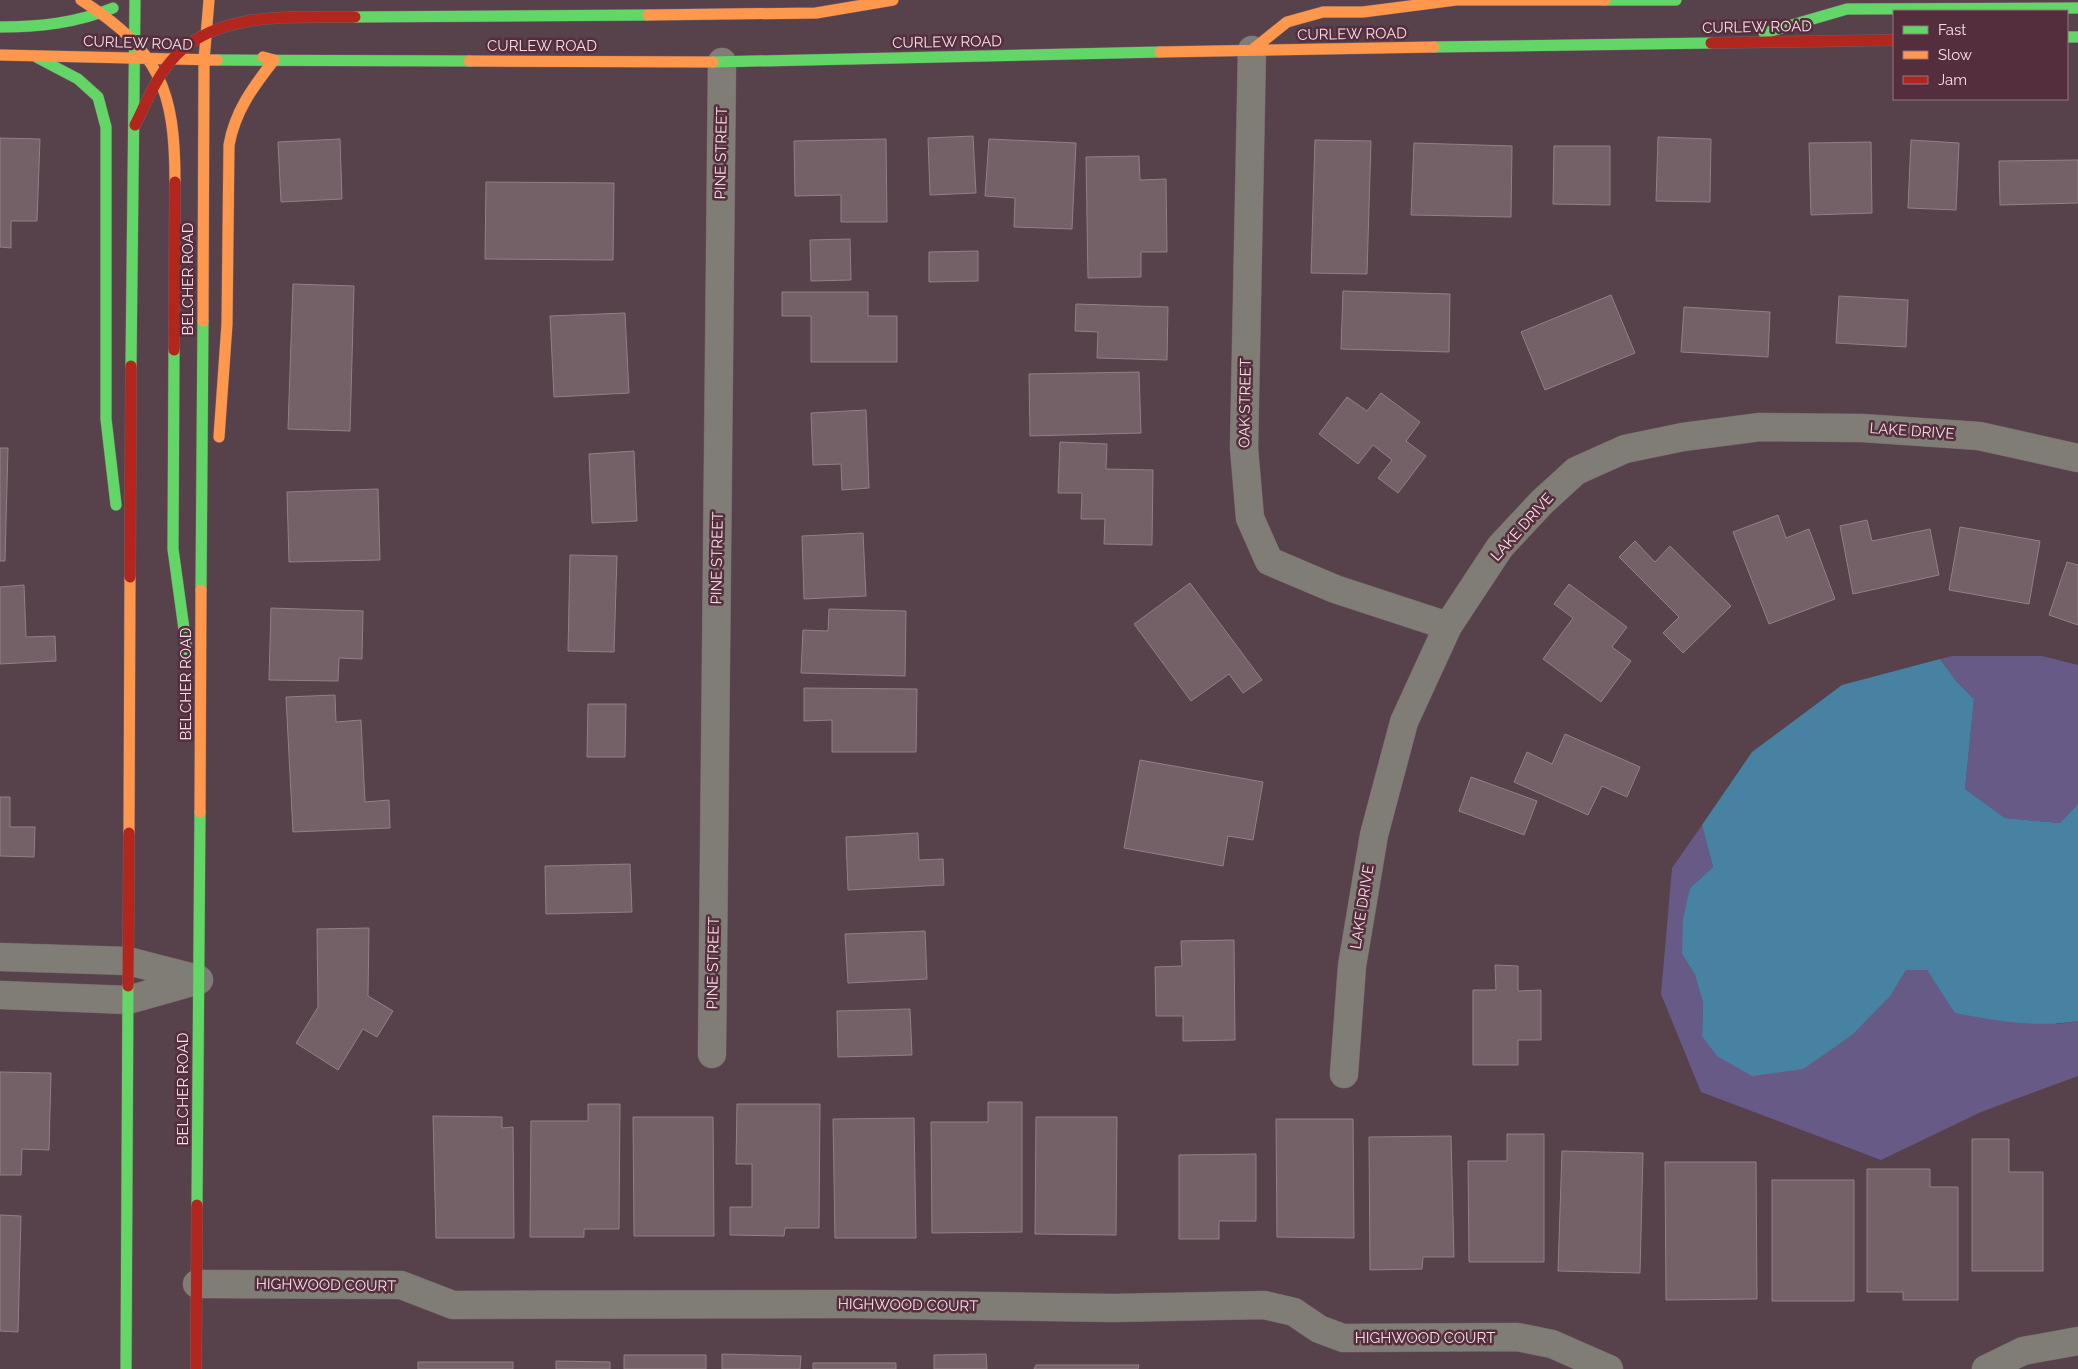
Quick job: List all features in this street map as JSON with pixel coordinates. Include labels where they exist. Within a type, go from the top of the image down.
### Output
[{"type":"main road","points":[[81,0],[103,13],[134,42],[147,58],[169,102],[175,145],[173,550],[201,746]]},
{"type":"main road","points":[[0,27],[53,26],[103,13],[132,0]]},
{"type":"main road","points":[[126,1369],[133,127],[136,0]]},
{"type":"main road","name":"BELCHER ROAD","points":[[196,1369],[204,60],[209,28],[209,0]]},
{"type":"main road","points":[[133,127],[172,59],[209,28],[244,21],[295,18],[816,13],[893,0]]},
{"type":"main road","points":[[1252,50],[1288,22],[1323,12],[1363,12],[1456,0],[1676,0]]},
{"type":"main road","points":[[1729,43],[1847,9],[2078,8]]},
{"type":"main road","points":[[198,10],[209,28],[226,39]]},
{"type":"main road","name":"CURLEW ROAD","points":[[0,55],[204,60],[722,62],[1252,50],[1893,40]]},
{"type":"main road","points":[[218,454],[227,324],[228,145],[230,129],[245,97],[274,60],[238,48]]},
{"type":"main road","points":[[34,56],[78,79],[98,97],[106,127],[106,419],[130,624]]},
{"type":"main road","points":[[201,673],[213,513]]},
{"type":"street","name":"OAK STREET","points":[[1252,50],[1244,448],[1250,518],[1269,561],[1335,589],[1448,626]]},
{"type":"street","name":"PINE STREET","points":[[712,1054],[722,62]]},
{"type":"street","name":"LAKE DRIVE","points":[[1344,1074],[1352,966],[1374,835],[1404,722],[1448,626],[1500,547],[1542,502],[1576,471],[1626,449],[1683,437],[1760,427],[1862,428],[1979,436],[2078,458]]},
{"type":"street","points":[[0,958],[128,960],[199,980]]},
{"type":"street","points":[[0,995],[128,1000],[199,980]]},
{"type":"street","name":"HIGHWOOD COURT","points":[[197,1284],[401,1285],[452,1306],[855,1304],[1113,1308],[1264,1305],[1294,1312],[1319,1329],[1343,1338],[1518,1337],[1552,1344],[1609,1369]]},
{"type":"street","points":[[1986,1369],[2023,1351],[2078,1341]]},
{"type":"shaded area","points":[[1952,656],[2042,656],[2078,665],[2078,804],[2060,823],[2005,818],[1965,789],[1974,699],[1956,681],[1940,659]]},
{"type":"shaded area","points":[[1702,825],[1713,867],[1690,888],[1682,954],[1695,975],[1703,1003],[1702,1036],[1891,995],[1906,970],[1927,970],[1940,989],[2058,1024],[2078,1021],[2078,1076],[1981,1112],[1881,1160],[1701,1092],[1661,994],[1672,868]]},
{"type":"water","points":[[1940,659],[1956,681],[1974,699],[1965,789],[2005,818],[2060,823],[2078,804],[2078,1021],[2031,1024],[1955,1013],[1927,970],[1906,970],[1891,995],[1852,1035],[1803,1069],[1752,1076],[1717,1056],[1702,1036],[1703,1003],[1695,975],[1682,954],[1683,919],[1690,888],[1713,867],[1702,825],[1752,752],[1842,685]]},
{"type":"building","points":[[973,136],[976,193],[930,195],[928,138]]},
{"type":"building","points":[[1658,137],[1711,139],[1710,202],[1656,201]]},
{"type":"building","points":[[0,138],[40,139],[37,221],[11,221],[11,248],[0,247]]},
{"type":"building","points":[[340,139],[342,199],[281,202],[278,142]]},
{"type":"building","points":[[886,139],[887,222],[841,222],[841,195],[795,196],[794,141]]},
{"type":"building","points":[[989,139],[1076,143],[1072,229],[1014,227],[1015,198],[985,196]]},
{"type":"building","points":[[1315,140],[1371,141],[1367,274],[1311,273]]},
{"type":"building","points":[[1911,140],[1959,143],[1956,210],[1908,208]]},
{"type":"building","points":[[1871,142],[1872,213],[1811,215],[1809,143]]},
{"type":"building","points":[[1414,143],[1512,146],[1511,217],[1411,215]]},
{"type":"building","points":[[1554,146],[1610,146],[1610,205],[1553,204]]},
{"type":"building","points":[[1139,156],[1140,180],[1166,179],[1167,252],[1141,252],[1141,277],[1088,278],[1086,157]]},
{"type":"building","points":[[2078,160],[2078,203],[2000,205],[1999,161]]},
{"type":"building","points":[[486,182],[614,183],[613,260],[485,259]]},
{"type":"building","points":[[850,239],[851,280],[811,281],[810,240]]},
{"type":"building","points":[[978,251],[978,281],[929,282],[929,252]]},
{"type":"building","points":[[293,284],[354,286],[350,431],[288,429]]},
{"type":"building","points":[[1343,291],[1450,294],[1449,352],[1341,349]]},
{"type":"building","points":[[782,292],[868,292],[868,316],[897,316],[897,362],[811,362],[811,316],[782,316]]},
{"type":"building","points":[[1611,295],[1635,353],[1545,390],[1521,332]]},
{"type":"building","points":[[1839,296],[1908,300],[1906,347],[1836,343]]},
{"type":"building","points":[[1076,304],[1168,307],[1167,360],[1097,358],[1098,332],[1075,331]]},
{"type":"building","points":[[1684,307],[1770,312],[1768,357],[1681,352]]},
{"type":"building","points":[[625,313],[629,393],[554,397],[550,316]]},
{"type":"building","points":[[1139,372],[1141,433],[1030,436],[1029,374]]},
{"type":"building","points":[[1381,393],[1420,422],[1406,441],[1426,456],[1398,493],[1378,478],[1392,460],[1373,445],[1358,464],[1319,434],[1347,397],[1367,411]]},
{"type":"building","points":[[866,410],[869,488],[842,490],[841,464],[813,465],[811,413]]},
{"type":"building","points":[[1060,442],[1107,444],[1106,469],[1153,470],[1152,545],[1104,544],[1105,519],[1081,519],[1082,493],[1058,493]]},
{"type":"building","points":[[0,448],[8,448],[5,561],[0,561]]},
{"type":"building","points":[[634,451],[637,521],[592,523],[589,454]]},
{"type":"building","points":[[378,489],[380,560],[289,562],[287,492]]},
{"type":"building","points":[[1778,515],[1786,538],[1809,529],[1835,599],[1769,624],[1733,532]]},
{"type":"building","points":[[1867,520],[1872,541],[1930,529],[1939,575],[1853,594],[1840,526]]},
{"type":"building","points":[[1960,527],[2040,541],[2029,604],[1949,590]]},
{"type":"building","points":[[863,533],[866,596],[804,599],[802,536]]},
{"type":"building","points":[[1635,541],[1655,562],[1670,546],[1731,606],[1683,653],[1663,633],[1679,617],[1619,557]]},
{"type":"building","points":[[570,555],[617,556],[614,652],[568,651]]},
{"type":"building","points":[[2067,562],[2078,565],[2078,625],[2049,615]]},
{"type":"building","points":[[1190,583],[1262,680],[1243,693],[1229,674],[1191,701],[1134,624]]},
{"type":"building","points":[[1569,584],[1627,627],[1612,647],[1631,661],[1601,702],[1543,659],[1573,618],[1554,604]]},
{"type":"building","points":[[24,585],[26,637],[55,636],[56,661],[0,664],[0,587]]},
{"type":"building","points":[[271,608],[363,611],[362,659],[339,658],[338,681],[269,680]]},
{"type":"building","points":[[829,609],[906,611],[905,676],[801,673],[803,630],[828,631]]},
{"type":"building","points":[[804,688],[917,689],[916,752],[832,752],[832,720],[804,721]]},
{"type":"building","points":[[335,695],[336,722],[361,720],[365,802],[389,800],[390,828],[293,832],[286,697]]},
{"type":"building","points":[[588,704],[626,704],[625,757],[587,757]]},
{"type":"building","points":[[1565,734],[1640,767],[1627,797],[1602,786],[1588,815],[1514,782],[1527,752],[1552,764]]},
{"type":"building","points":[[1140,760],[1263,782],[1253,840],[1228,836],[1223,866],[1124,848]]},
{"type":"building","points":[[1471,777],[1537,801],[1524,835],[1459,811]]},
{"type":"building","points":[[0,797],[10,797],[10,827],[35,827],[34,857],[0,856]]},
{"type":"building","points":[[918,833],[919,860],[943,859],[944,885],[848,890],[846,837]]},
{"type":"building","points":[[630,864],[632,912],[546,914],[545,866]]},
{"type":"building","points":[[369,928],[368,996],[393,1011],[377,1037],[363,1029],[338,1070],[296,1043],[318,1007],[317,929]]},
{"type":"building","points":[[925,931],[927,979],[848,983],[845,934]]},
{"type":"building","points":[[1234,940],[1235,1040],[1183,1041],[1183,1016],[1156,1016],[1155,967],[1182,966],[1181,941]]},
{"type":"building","points":[[1495,965],[1518,966],[1518,991],[1541,990],[1541,1040],[1518,1040],[1518,1065],[1473,1065],[1473,990],[1496,990]]},
{"type":"building","points":[[910,1009],[912,1055],[838,1057],[837,1011]]},
{"type":"building","points":[[0,1072],[51,1073],[49,1150],[22,1149],[21,1175],[0,1175]]},
{"type":"building","points":[[988,1102],[1022,1102],[1022,1232],[932,1233],[931,1122],[988,1122]]},
{"type":"building","points":[[588,1104],[620,1104],[619,1229],[584,1229],[584,1237],[530,1237],[531,1121],[588,1121]]},
{"type":"building","points":[[737,1104],[820,1104],[819,1228],[785,1228],[784,1236],[730,1235],[730,1207],[752,1207],[752,1164],[736,1164]]},
{"type":"building","points":[[433,1116],[502,1117],[502,1128],[513,1127],[514,1238],[436,1238]]},
{"type":"building","points":[[633,1117],[713,1117],[714,1236],[634,1236]]},
{"type":"building","points":[[1036,1117],[1117,1117],[1116,1235],[1035,1234]]},
{"type":"building","points":[[914,1118],[916,1238],[835,1238],[833,1119]]},
{"type":"building","points":[[1276,1119],[1353,1119],[1354,1238],[1277,1237]]},
{"type":"building","points":[[1507,1134],[1544,1134],[1544,1262],[1469,1262],[1468,1161],[1507,1161]]},
{"type":"building","points":[[1451,1136],[1454,1257],[1423,1257],[1422,1269],[1370,1270],[1369,1137]]},
{"type":"building","points":[[1972,1139],[2009,1139],[2009,1172],[2043,1172],[2043,1271],[1972,1271]]},
{"type":"building","points":[[1562,1151],[1643,1153],[1640,1273],[1558,1271]]},
{"type":"building","points":[[1256,1154],[1256,1221],[1219,1221],[1219,1239],[1179,1239],[1179,1155]]},
{"type":"building","points":[[1665,1162],[1756,1162],[1757,1299],[1666,1300]]},
{"type":"building","points":[[1867,1169],[1930,1169],[1930,1187],[1958,1187],[1958,1300],[1903,1300],[1903,1292],[1867,1292]]},
{"type":"building","points":[[1772,1180],[1854,1180],[1854,1301],[1772,1301]]},
{"type":"building","points":[[0,1215],[21,1216],[18,1332],[0,1331]]},
{"type":"building","points":[[722,1354],[801,1356],[800,1369],[722,1369]]},
{"type":"building","points":[[986,1354],[987,1369],[934,1369],[934,1355]]},
{"type":"building","points":[[624,1355],[706,1355],[706,1369],[624,1369]]},
{"type":"building","points":[[556,1361],[610,1362],[610,1369],[556,1369]]},
{"type":"building","points":[[418,1362],[513,1362],[513,1369],[418,1369]]},
{"type":"building","points":[[813,1363],[896,1363],[896,1369],[813,1369]]},
{"type":"building","points":[[1036,1365],[1139,1365],[1138,1369],[1034,1369]]},
{"type":"traffic: fast","points":[[131,366],[135,0]]},
{"type":"traffic: fast","points":[[1605,0],[1676,0]]},
{"type":"traffic: fast","points":[[0,27],[72,21],[113,8]]},
{"type":"traffic: fast","points":[[1764,33],[1847,9],[2078,8]]},
{"type":"traffic: fast","points":[[355,17],[648,15]]},
{"type":"traffic: fast","points":[[2068,37],[2078,37]]},
{"type":"traffic: fast","points":[[1434,47],[1711,43]]},
{"type":"traffic: fast","points":[[713,62],[1160,52]]},
{"type":"traffic: fast","points":[[38,58],[78,79],[98,97],[106,127],[106,419],[116,505]]},
{"type":"traffic: fast","points":[[217,60],[469,61]]},
{"type":"traffic: fast","points":[[201,590],[203,321]]},
{"type":"traffic: fast","points":[[174,350],[173,549],[187,651]]},
{"type":"traffic: fast","points":[[197,1205],[200,812]]},
{"type":"traffic: fast","points":[[126,1369],[128,986]]},
{"type":"traffic: slow","points":[[81,0],[129,37],[145,56],[158,76],[166,97],[171,122],[175,182]]},
{"type":"traffic: slow","points":[[203,321],[204,60],[209,0]]},
{"type":"traffic: slow","points":[[648,15],[816,13],[893,0]]},
{"type":"traffic: slow","points":[[1252,50],[1287,22],[1323,12],[1363,12],[1456,0],[1605,0]]},
{"type":"traffic: slow","points":[[1160,52],[1434,47]]},
{"type":"traffic: slow","points":[[0,55],[217,60]]},
{"type":"traffic: slow","points":[[219,437],[227,324],[229,145],[240,110],[274,60],[263,57]]},
{"type":"traffic: slow","points":[[469,61],[713,62]]},
{"type":"traffic: slow","points":[[129,833],[130,577]]},
{"type":"traffic: slow","points":[[200,812],[201,590]]},
{"type":"traffic: jam","points":[[135,125],[165,68],[189,44],[209,32],[232,24],[256,20],[355,17]]},
{"type":"traffic: jam","points":[[1711,43],[1893,40]]},
{"type":"traffic: jam","points":[[174,350],[175,182]]},
{"type":"traffic: jam","points":[[130,577],[131,366]]},
{"type":"traffic: jam","points":[[128,986],[129,833]]},
{"type":"traffic: jam","points":[[196,1369],[197,1205]]}]
